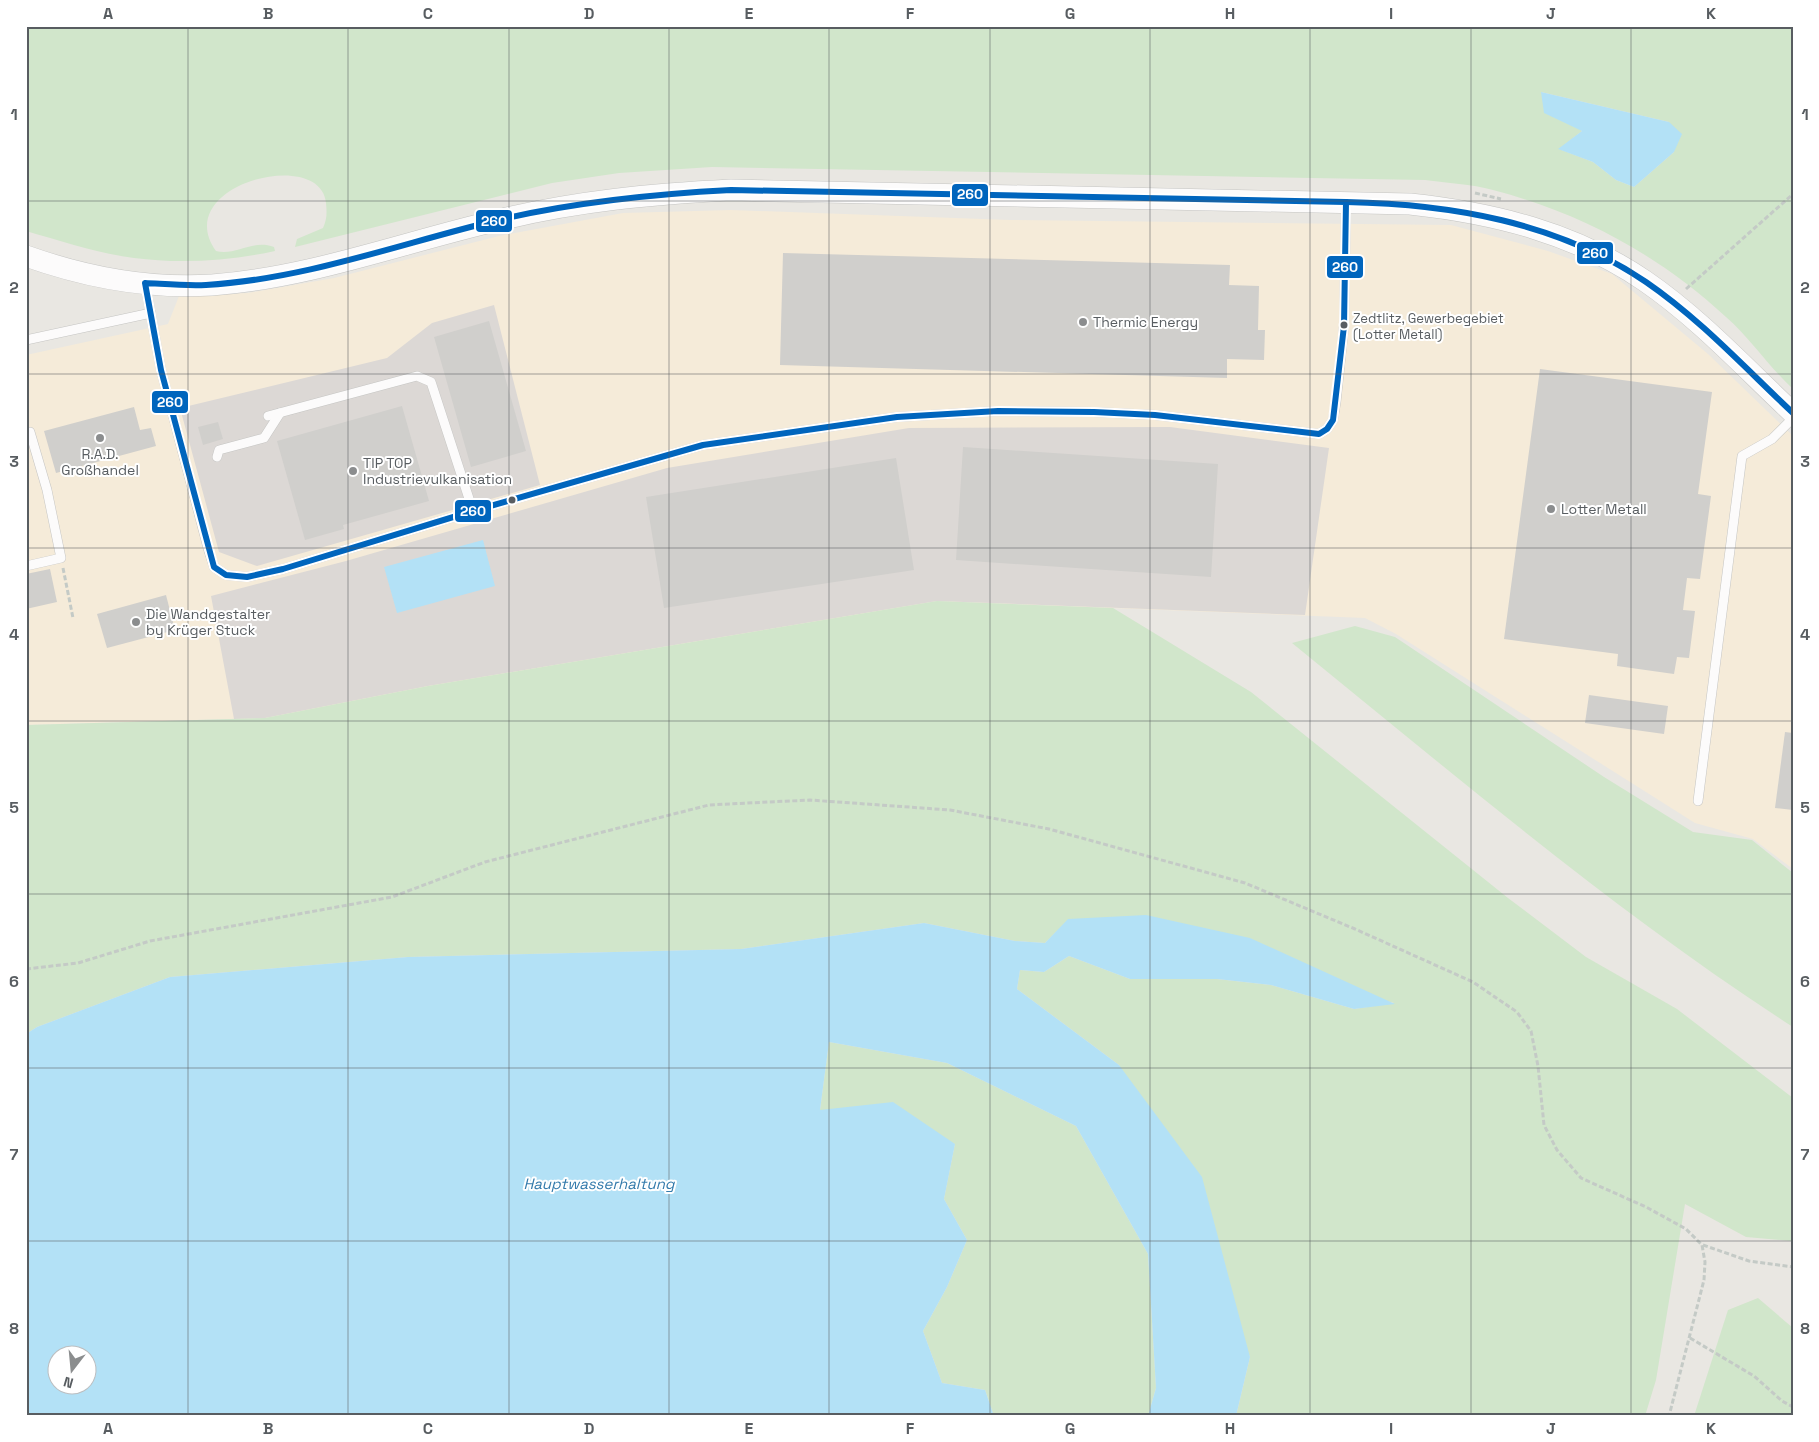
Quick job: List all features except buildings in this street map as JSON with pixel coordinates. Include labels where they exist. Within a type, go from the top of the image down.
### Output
[{"type":"street","points":[[26,256],[85,274],[145,283],[211,285],[268,278],[320,267],[500,220],[593,202],[644,195],[730,190],[1410,204],[1502,218],[1570,241],[1623,267],[1675,304],[1793,412]]},
{"type":"lane","points":[[145,283],[161,370],[214,567],[226,575],[247,577],[703,445],[897,416],[998,411],[1094,412],[1155,415],[1319,434],[1327,430],[1332,420],[1336,402],[1344,326],[1346,202]]},
{"type":"lane","points":[[26,340],[151,313]]},
{"type":"lane","points":[[268,416],[417,376],[431,382],[473,511]]},
{"type":"lane","points":[[217,457],[219,450],[264,438],[280,413]]},
{"type":"lane","points":[[1698,801],[1742,456],[1772,438],[1793,418]]},
{"type":"lane","points":[[26,566],[62,558],[47,490],[30,432]]},
{"type":"path","points":[[1471,193],[1507,201]]},
{"type":"path","points":[[1686,289],[1793,194]]},
{"type":"path","points":[[1679,284],[1694,296]]},
{"type":"path","points":[[62,558],[73,618]]},
{"type":"path","points":[[26,969],[78,962],[150,941],[392,897],[485,862],[708,805],[810,800],[950,810],[1049,829],[1245,883],[1356,929],[1473,982],[1517,1012],[1531,1031],[1538,1066],[1544,1125],[1557,1150],[1581,1178],[1686,1229],[1702,1245],[1749,1261],[1793,1267]]},
{"type":"path","points":[[1669,1416],[1704,1280],[1705,1262],[1702,1245]]},
{"type":"path","points":[[1690,1338],[1754,1376],[1782,1401],[1793,1407]]},
{"type":"shaded area","points":[[731,210],[1010,220],[1451,225],[1548,251],[1612,274],[1708,354],[1793,436],[1793,869],[1753,839],[1695,823],[1396,634],[1365,618],[937,601],[265,718],[26,725],[26,355],[168,324],[179,296],[248,293],[334,278],[499,236],[623,213]]},
{"type":"shaded area","points":[[494,305],[540,485],[257,566],[219,552],[180,408],[387,358],[432,323]]},
{"type":"shaded area","points":[[1170,427],[1329,448],[1305,615],[937,601],[428,686],[265,718],[234,719],[211,596],[346,561],[667,468],[909,428]]},
{"type":"green space","points":[[26,26],[1793,26],[1793,389],[1735,326],[1700,295],[1674,274],[1617,239],[1588,224],[1526,200],[1485,188],[1425,180],[712,167],[619,173],[552,183],[295,247],[297,239],[323,228],[326,216],[326,203],[318,186],[300,177],[277,176],[252,181],[229,192],[213,208],[207,228],[216,251],[223,252],[266,245],[274,247],[275,251],[205,260],[151,260],[106,253],[26,231]],"holes":[[[1541,92],[1669,122],[1674,152],[1634,187],[1616,180],[1593,162],[1559,149],[1582,131]]]},
{"type":"green space","points":[[937,601],[1113,608],[1251,692],[1508,898],[1586,957],[1677,1009],[1793,1098],[1793,1241],[1746,1237],[1685,1204],[1656,1380],[1645,1416],[1236,1416],[1250,1357],[1119,1065],[1017,989],[1020,970],[1044,972],[1069,956],[1130,979],[1217,979],[1271,985],[1354,1009],[1394,1003],[1069,919],[1045,943],[1015,941],[924,923],[741,949],[408,957],[170,977],[37,1027],[26,1034],[26,725],[265,718],[428,686]]},
{"type":"green space","points":[[1355,626],[1395,637],[1604,777],[1693,832],[1752,840],[1793,873],[1793,1027],[1663,937],[1537,842],[1292,643]]},
{"type":"green space","points":[[829,1042],[947,1063],[1076,1126],[1148,1254],[1156,1388],[1148,1416],[994,1416],[985,1390],[942,1383],[923,1331],[947,1287],[967,1240],[944,1199],[955,1144],[820,1110]]},
{"type":"green space","points":[[1758,1298],[1793,1328],[1793,1416],[1694,1416],[1728,1310]]},
{"type":"water","points":[[1541,92],[1669,122],[1682,134],[1674,152],[1634,187],[1616,180],[1593,162],[1558,149],[1582,131],[1544,113]]},
{"type":"water","points":[[483,540],[495,586],[397,613],[384,567]]},
{"type":"water","name":"Hauptwasserhaltung","points":[[1146,915],[1250,938],[1395,1004],[1354,1009],[1271,985],[1217,979],[1130,979],[1069,956],[1044,972],[1020,970],[1017,989],[1119,1065],[1202,1177],[1250,1357],[1236,1416],[1148,1416],[1156,1388],[1148,1254],[1076,1126],[947,1063],[829,1042],[820,1110],[893,1102],[955,1144],[944,1199],[967,1240],[947,1287],[923,1331],[942,1383],[985,1390],[994,1416],[26,1416],[26,1034],[37,1027],[170,977],[408,957],[741,949],[924,923],[1015,941],[1045,943],[1068,919]]},
{"type":"transit line","name":"260","points":[[731,190],[1346,202],[1344,326],[1333,420],[1327,429],[1319,434],[1155,415],[1094,412],[998,411],[897,417],[703,445],[473,511],[283,569],[247,577],[226,575],[214,567],[161,370],[145,283],[206,285],[280,276],[354,259],[498,220],[556,208],[614,200],[731,190]]},
{"type":"transit line","name":"260","points":[[1346,202],[1424,207],[1463,212],[1502,220],[1577,244],[1612,261],[1666,296],[1704,328],[1793,413]]},
{"type":"place","name":"Thermic Energy","points":[[1083,322]]},
{"type":"place","name":"Zedtlitz, Gewerbegebiet (Lotter Metall)","points":[[1344,325]]},
{"type":"place","name":"R.A.D. Großhandel","points":[[100,438]]},
{"type":"place","name":"TIP TOP Industrievulkanisation","points":[[353,471]]},
{"type":"place","name":"Lotter Metall","points":[[1551,509]]},
{"type":"place","name":"Die Wandgestalter by Krüger Stuck","points":[[136,622]]}]
